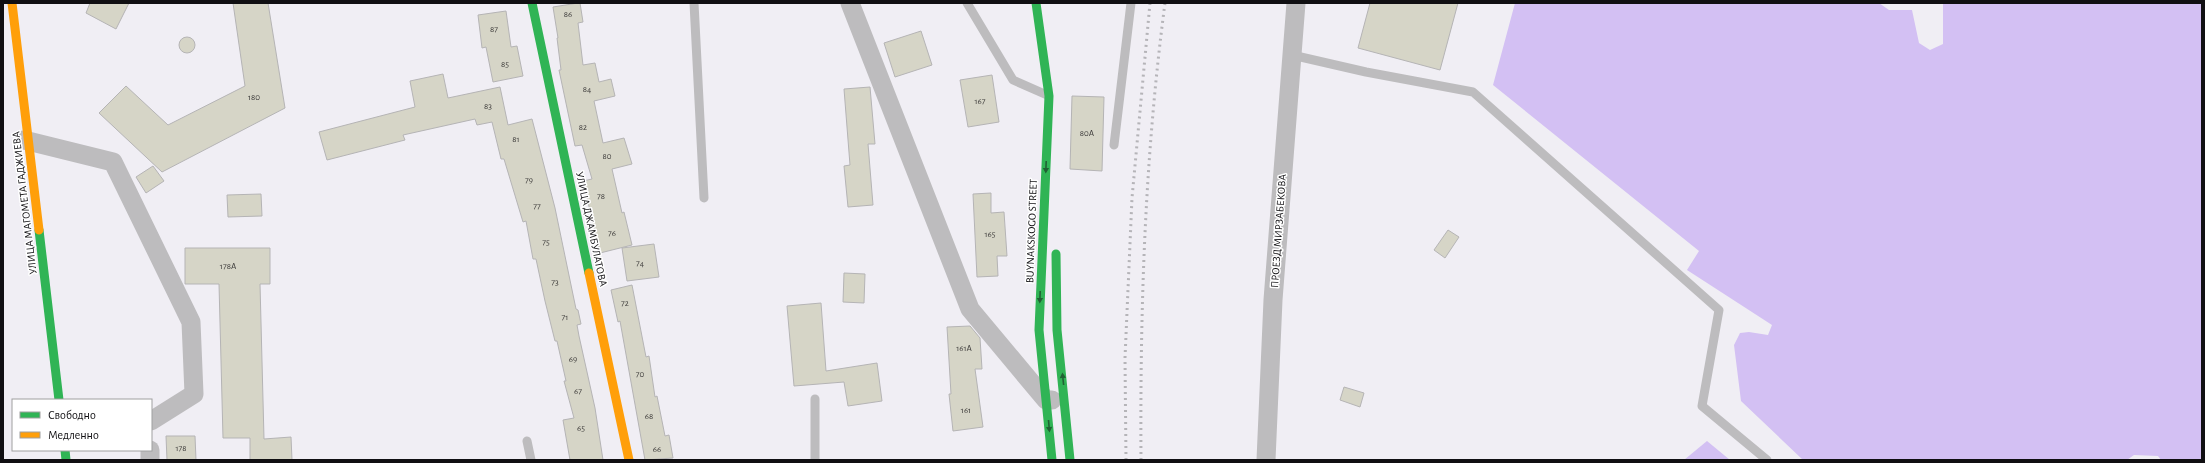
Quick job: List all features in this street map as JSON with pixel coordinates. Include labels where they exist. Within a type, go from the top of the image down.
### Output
[{"type":"main road","name":"УЛИЦА МАГОМЕТА ГАДЖИЕВА","points":[[8,3],[59,399]]},
{"type":"main road","name":"УЛИЦА МАГОМЕТА ГАДЖИЕВА","points":[[12,3],[54,399]]},
{"type":"main road","name":"УЛИЦА ДЖАМБУЛАТОВА","points":[[532,3],[629,460]]},
{"type":"main road","name":"BUYNAKSKOGO STREET","points":[[1036,3],[1051,97],[1039,330],[1070,460]]},
{"type":"main road","name":"BUYNAKSKOGO STREET","points":[[1045,3],[1055,191]]},
{"type":"main road","name":"BUYNAKSKOGO STREET","points":[[1052,460],[1056,401],[1056,245]]},
{"type":"street","points":[[850,3],[970,309],[1056,401]]},
{"type":"street","name":"ПРОЕЗД МИРЗАБЕКОВА","points":[[1266,460],[1273,300],[1296,3]]},
{"type":"street","points":[[26,140],[113,162],[191,322],[194,394],[152,420]]},
{"type":"lane","points":[[694,3],[704,198]]},
{"type":"lane","points":[[967,3],[1013,80],[1051,97]]},
{"type":"lane","points":[[1114,146],[1131,3]]},
{"type":"lane","points":[[1292,55],[1366,72],[1473,92],[1719,310],[1702,406],[1767,460]]},
{"type":"lane","points":[[815,399],[815,460]]},
{"type":"lane","points":[[527,441],[532,460]]},
{"type":"shaded area","points":[[1515,3],[1879,3],[1889,10],[1912,10],[1919,43],[1930,50],[1943,44],[1943,3],[2202,3],[2202,460],[2161,460],[2158,456],[2134,455],[2127,460],[1803,460],[1741,401],[1734,345],[1740,333],[1749,332],[1768,335],[1772,325],[1687,270],[1699,251],[1493,85]]},
{"type":"shaded area","points":[[1707,441],[1730,460],[1684,460]]},
{"type":"building","points":[[90,3],[129,3],[116,29],[86,13]]},
{"type":"building","points":[[233,3],[268,3],[285,108],[162,172],[99,113],[126,86],[168,125],[245,86]]},
{"type":"building","points":[[580,3],[583,22],[578,23],[583,65],[595,63],[599,82],[611,79],[615,96],[594,101],[603,143],[624,138],[632,164],[612,169],[622,213],[624,212],[632,245],[600,253],[583,181],[592,179],[582,145],[575,146],[559,70],[561,70],[558,38],[553,7]]},
{"type":"building","points":[[1370,3],[1458,3],[1440,70],[1358,48]]},
{"type":"building","points":[[506,11],[511,47],[517,46],[523,76],[493,82],[486,47],[482,48],[478,15]]},
{"type":"building","points":[[921,31],[932,65],[895,77],[884,43]]},
{"type":"building","points":[[187,37],[193,39],[195,45],[193,51],[187,53],[181,51],[179,45],[181,39]]},
{"type":"building","points":[[443,74],[448,98],[500,87],[508,125],[532,119],[555,208],[576,309],[578,310],[581,324],[577,325],[595,408],[603,460],[570,460],[563,420],[574,418],[564,381],[566,381],[557,341],[555,341],[536,259],[533,259],[526,221],[523,222],[504,159],[501,159],[492,122],[477,125],[475,119],[403,135],[405,140],[327,160],[319,132],[415,107],[410,81]]},
{"type":"building","points":[[992,75],[999,122],[968,127],[960,80]]},
{"type":"building","points":[[870,87],[875,144],[868,144],[873,205],[848,207],[844,166],[850,165],[844,89]]},
{"type":"building","points":[[1072,96],[1104,97],[1102,171],[1070,169]]},
{"type":"building","points":[[153,166],[164,181],[146,193],[136,177]]},
{"type":"building","points":[[991,193],[991,213],[1004,212],[1007,256],[997,256],[998,276],[977,277],[973,194]]},
{"type":"building","points":[[261,194],[262,216],[228,217],[227,195]]},
{"type":"building","points":[[1448,230],[1459,237],[1445,258],[1434,250]]},
{"type":"building","points":[[654,244],[659,277],[627,281],[622,248]]},
{"type":"building","points":[[185,248],[270,248],[270,284],[260,284],[264,439],[291,437],[292,460],[250,460],[250,438],[223,438],[219,284],[185,284]]},
{"type":"building","points":[[844,273],[865,274],[864,303],[843,302]]},
{"type":"building","points":[[632,285],[646,357],[649,356],[655,397],[657,396],[665,436],[669,435],[673,458],[645,460],[620,321],[618,322],[611,290]]},
{"type":"building","points":[[821,303],[826,371],[877,363],[882,401],[848,406],[844,382],[794,386],[787,306]]},
{"type":"building","points":[[970,326],[980,338],[982,369],[975,369],[983,427],[953,431],[949,394],[951,394],[947,327]]},
{"type":"building","points":[[1344,387],[1364,393],[1360,407],[1340,400]]},
{"type":"building","points":[[166,436],[195,436],[196,460],[167,460]]},
{"type":"railway","points":[[1126,460],[1125,358],[1132,198],[1150,3]]},
{"type":"railway","points":[[1141,460],[1145,231],[1148,174],[1158,60],[1165,3]]},
{"type":"traffic: fast","points":[[532,3],[589,273]]},
{"type":"traffic: fast","points":[[1036,3],[1049,96],[1039,330],[1052,460]]},
{"type":"traffic: fast","points":[[39,230],[59,399]]},
{"type":"traffic: fast","points":[[1056,254],[1057,330],[1070,460]]},
{"type":"traffic: fast","points":[[65,451],[66,460]]},
{"type":"traffic: slow","points":[[12,3],[39,230]]},
{"type":"traffic: slow","points":[[589,273],[629,460]]}]
